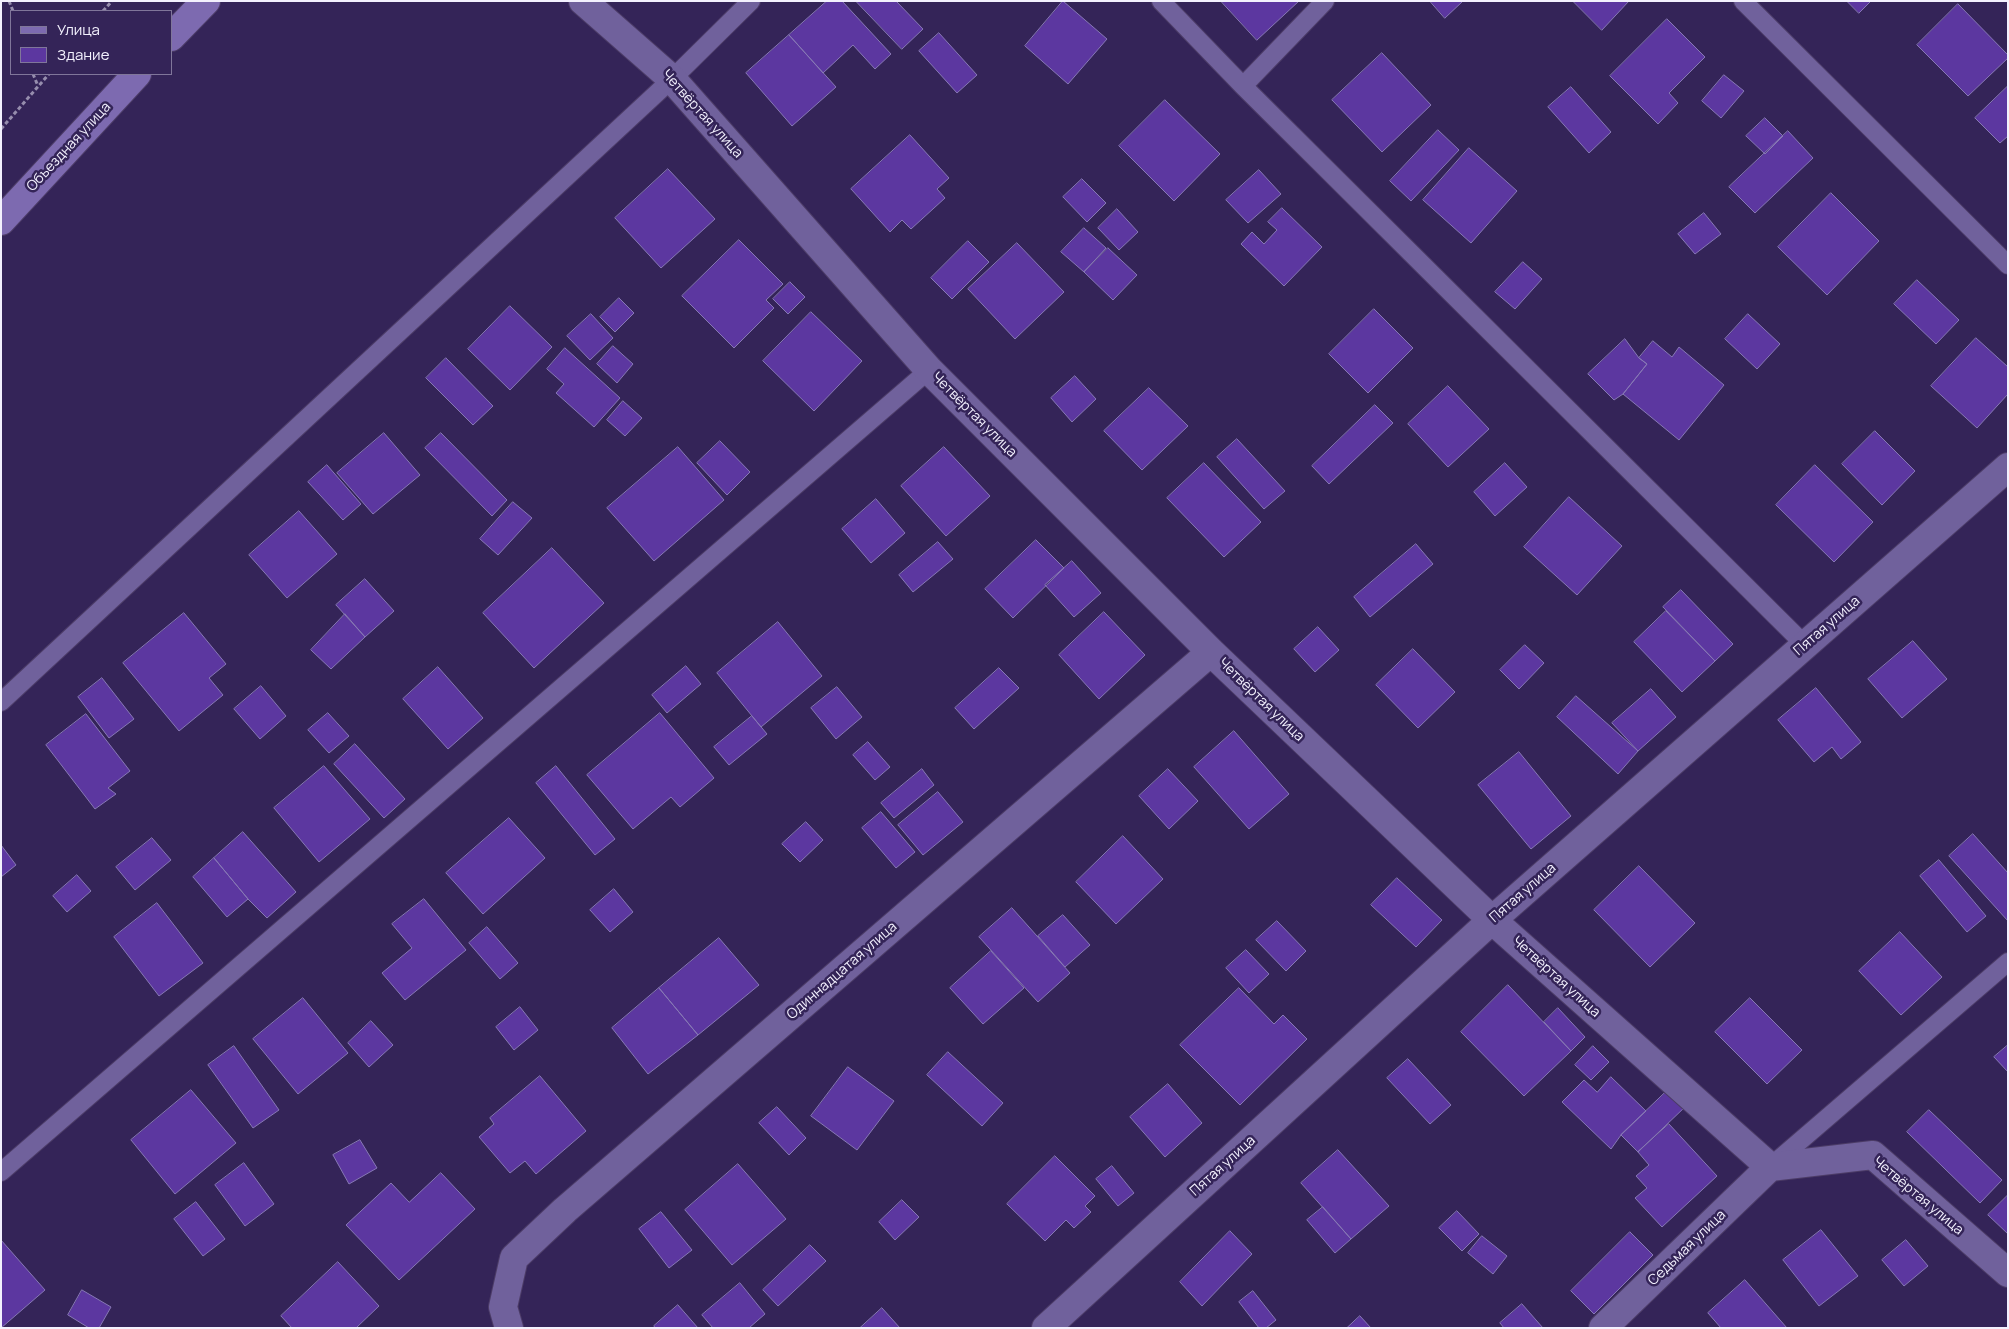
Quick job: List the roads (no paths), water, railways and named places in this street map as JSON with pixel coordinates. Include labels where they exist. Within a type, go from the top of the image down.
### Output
[{"type":"main road","points":[[172,36],[206,1]]},
{"type":"main road","name":"Объездная улица","points":[[1,221],[136,75]]},
{"type":"street","name":"Четвёртая улица","points":[[584,1],[672,79],[929,370],[1211,652],[1492,920],[1770,1167],[1873,1155],[2008,1273]]},
{"type":"street","name":"Пятая улица","points":[[1046,1328],[1492,920],[2008,467]]},
{"type":"street","name":"Одиннадцатая улица","points":[[506,1318],[514,1258],[565,1210],[1211,652]]},
{"type":"street","name":"Седьмая улица","points":[[1603,1328],[1770,1167]]},
{"type":"lane","points":[[1,702],[672,79],[751,1]]},
{"type":"lane","points":[[1161,1],[1243,86],[1805,645]]},
{"type":"lane","points":[[1243,86],[1325,1]]},
{"type":"lane","points":[[1743,1],[2008,265]]},
{"type":"lane","points":[[1,1172],[929,370]]},
{"type":"lane","points":[[1770,1167],[2008,962]]}]
